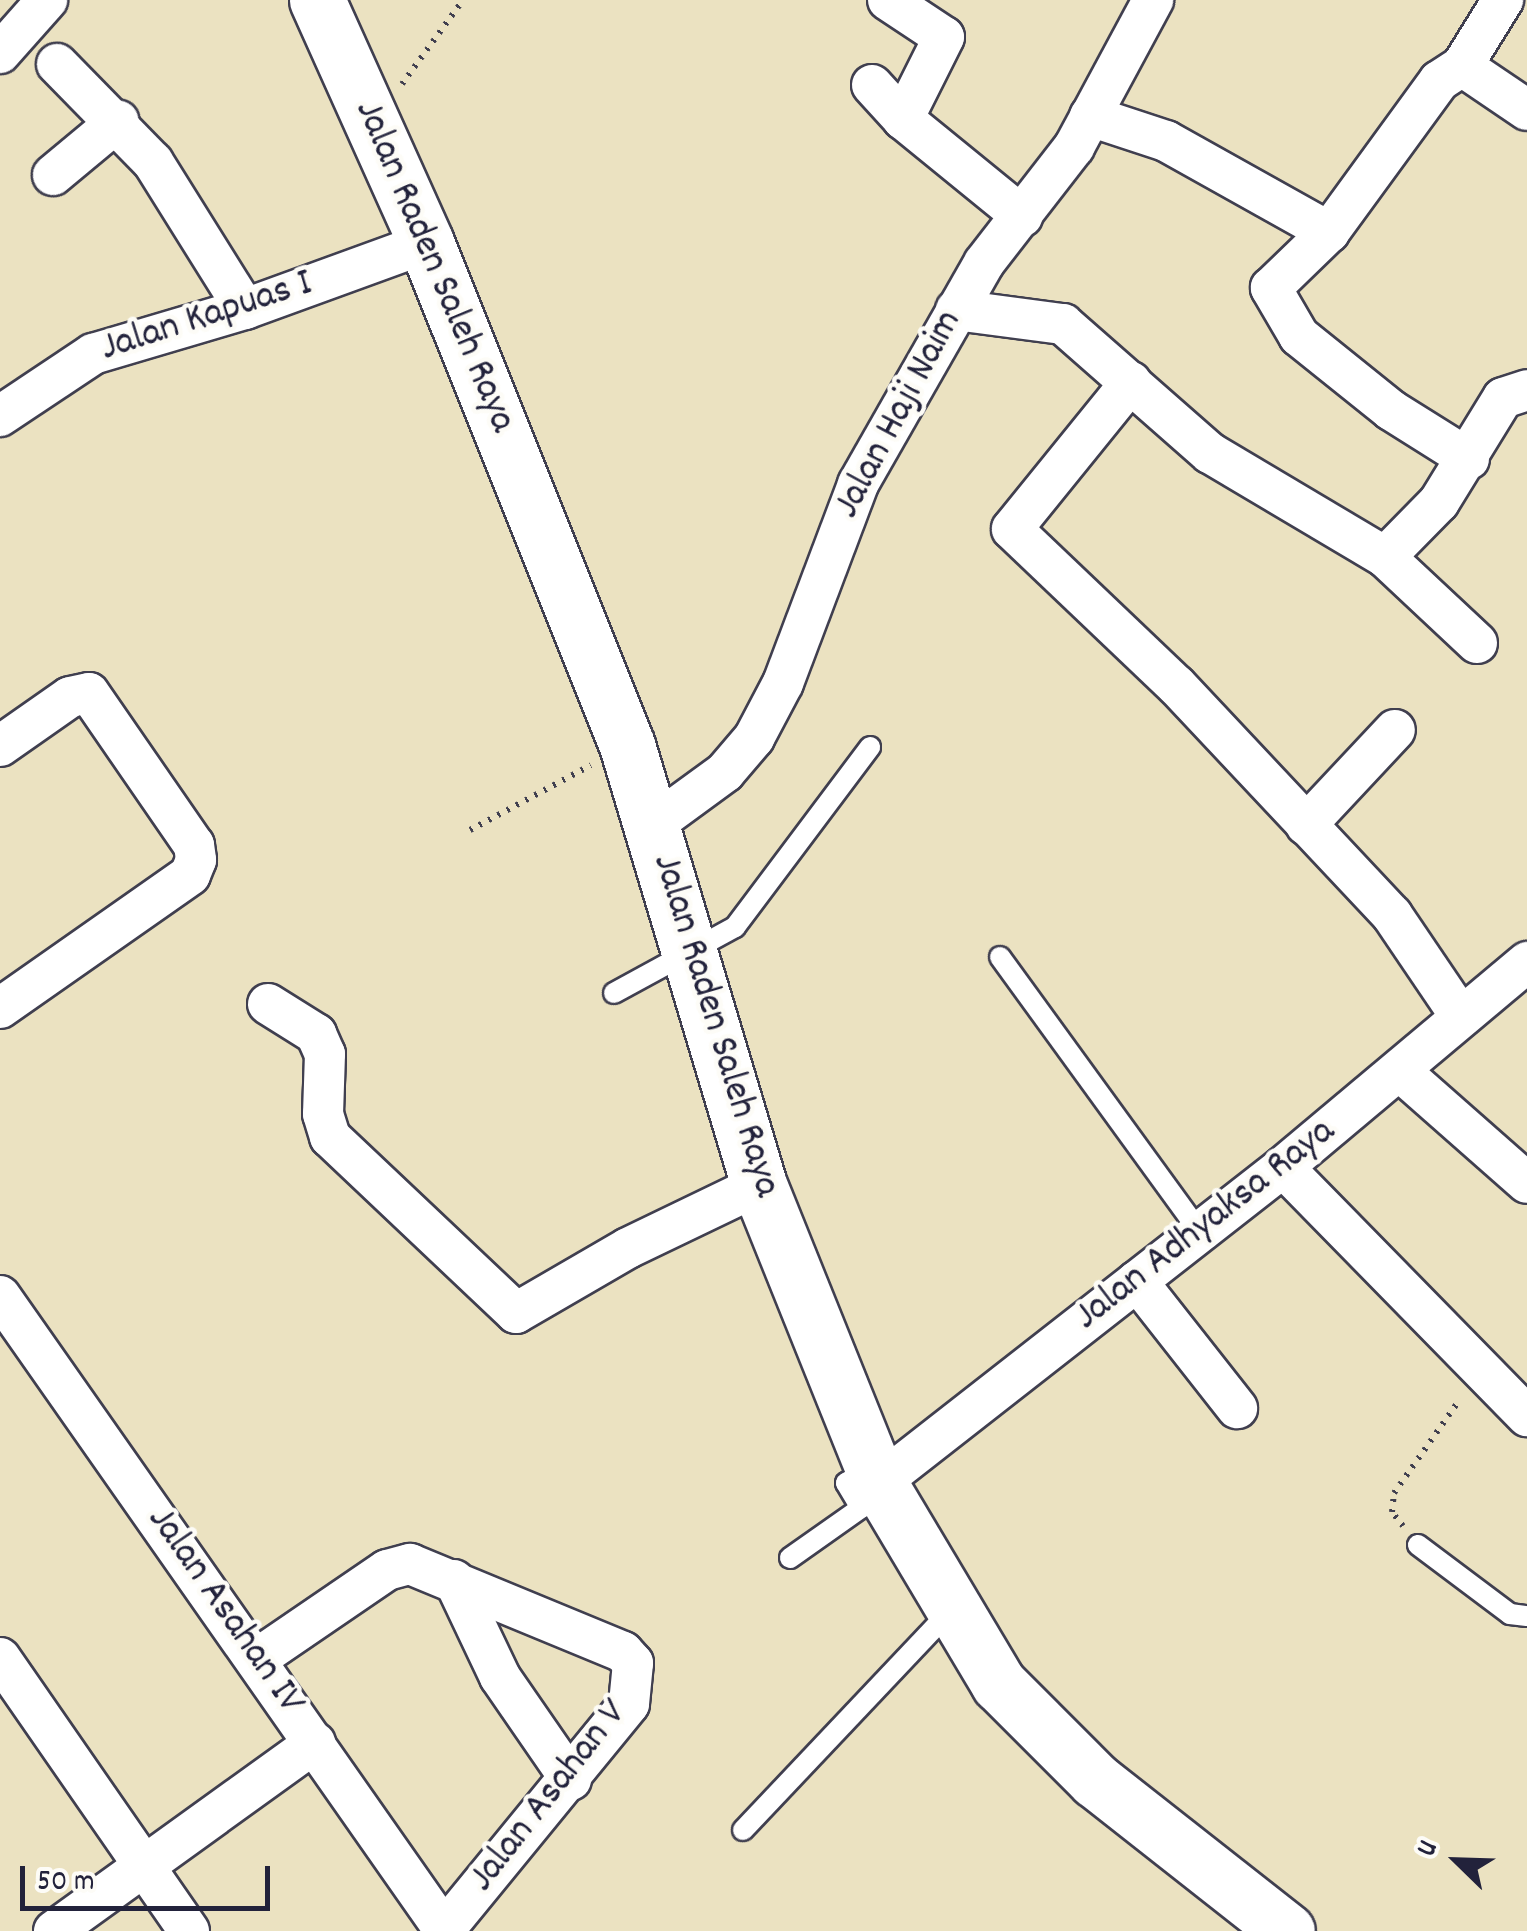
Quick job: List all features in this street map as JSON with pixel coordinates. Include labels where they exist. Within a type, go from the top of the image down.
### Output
[{"type":"main road","name":"Jalan Raden Saleh Raya","points":[[317,0],[426,243],[627,745],[694,952],[759,1185],[876,1475],[950,1611],[999,1684],[1095,1780],[1282,1930]]},
{"type":"street","points":[[0,53],[47,0]]},
{"type":"street","points":[[888,0],[944,37],[903,119]]},
{"type":"street","name":"Jalan Haji Naim","points":[[654,824],[724,772],[754,738],[783,683],[858,484],[956,310],[1090,116],[1153,0]]},
{"type":"street","points":[[1469,459],[1390,410],[1299,336],[1272,288],[1328,232],[1439,81],[1462,66],[1503,0]]},
{"type":"street","points":[[57,64],[118,121],[153,162],[246,309]]},
{"type":"street","points":[[1462,66],[1527,110]]},
{"type":"street","points":[[872,85],[903,119],[1022,216]]},
{"type":"street","points":[[1090,116],[1166,141],[1328,232]]},
{"type":"street","points":[[53,175],[118,121]]},
{"type":"street","name":"Jalan Kapuas I","points":[[0,416],[93,354],[246,309],[426,243]]},
{"type":"street","points":[[956,310],[1063,324],[1210,454],[1385,557],[1477,644]]},
{"type":"street","points":[[1132,382],[1012,529],[1238,752],[1392,915],[1461,1017]]},
{"type":"street","points":[[1385,557],[1409,539],[1469,459],[1502,398],[1527,390]]},
{"type":"street","points":[[0,746],[70,697],[89,693],[194,845],[196,860],[190,875],[0,1008]]},
{"type":"street","points":[[1306,825],[1395,730]]},
{"type":"street","name":"Jalan Adhyaksa Raya","points":[[876,1475],[1283,1167],[1527,962]]},
{"type":"street","points":[[268,1004],[316,1034],[325,1054],[322,1114],[330,1137],[516,1313],[628,1248],[759,1185]]},
{"type":"street","points":[[1400,1071],[1527,1183]]},
{"type":"street","points":[[1283,1167],[1527,1416]]},
{"type":"street","points":[[1137,1281],[1237,1408]]},
{"type":"street","name":"Jalan Asahan IV","points":[[0,1296],[258,1658],[444,1930]]},
{"type":"street","name":"Jalan Asahan V","points":[[258,1658],[397,1564],[454,1580],[623,1652],[633,1663],[629,1704],[571,1780],[444,1930]]},
{"type":"street","points":[[454,1580],[500,1677],[571,1780]]},
{"type":"street","points":[[3,1669],[189,1931]]},
{"type":"street","points":[[54,1931],[316,1742]]},
{"type":"lane","points":[[614,993],[735,927],[763,896],[840,780],[870,747]]},
{"type":"lane","points":[[1000,957],[1200,1232]]},
{"type":"lane","points":[[790,1558],[861,1508],[846,1483],[876,1475]]},
{"type":"lane","points":[[1418,1546],[1510,1614],[1527,1616]]},
{"type":"lane","points":[[743,1830],[950,1611]]},
{"type":"path","points":[[414,64],[463,0]]},
{"type":"path","points":[[470,830],[627,745]]},
{"type":"path","points":[[1418,1546],[1392,1512],[1394,1494],[1481,1370]]}]
